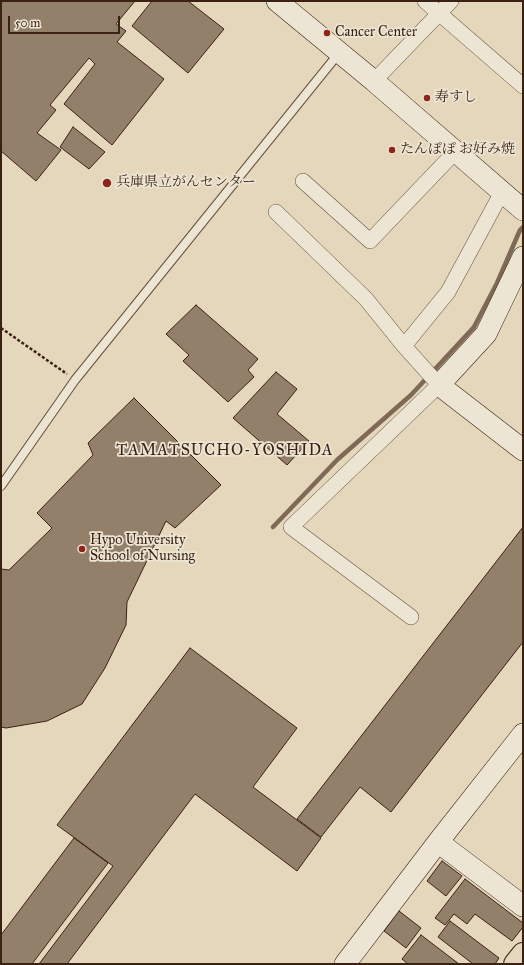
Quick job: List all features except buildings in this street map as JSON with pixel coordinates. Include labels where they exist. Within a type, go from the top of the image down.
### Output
[{"type":"highway","points":[[515,964],[523,954]]},
{"type":"street","points":[[277,1],[340,52],[523,210]]},
{"type":"street","points":[[425,1],[523,86]]},
{"type":"street","points":[[374,81],[451,1]]},
{"type":"street","points":[[303,181],[370,241],[456,151]]},
{"type":"street","points":[[404,346],[448,292],[502,192]]},
{"type":"street","points":[[276,212],[366,299],[438,385],[523,450]]},
{"type":"street","points":[[411,617],[291,527],[438,385],[486,334],[523,257]]},
{"type":"street","points":[[345,964],[523,734]]},
{"type":"street","points":[[438,842],[523,906]]},
{"type":"lane","points":[[1,486],[75,380],[340,52]]},
{"type":"path","points":[[1,328],[75,380]]},
{"type":"waterway","points":[[273,527],[337,460],[411,395],[474,327],[497,283],[520,230],[523,227]]},
{"type":"place","name":"Cancer Center","points":[[327,33]]},
{"type":"place","name":"寿すし","points":[[427,98]]},
{"type":"place","name":"たんぽぽ お好み焼","points":[[392,150]]},
{"type":"place","name":"兵庫県立がんセンター","points":[[107,183]]},
{"type":"place","name":"Hypo University School of Nursing","points":[[82,549]]},
{"type":"district","name":"TAMATSUCHO-YOSHIDA","points":[[225,451]]}]
